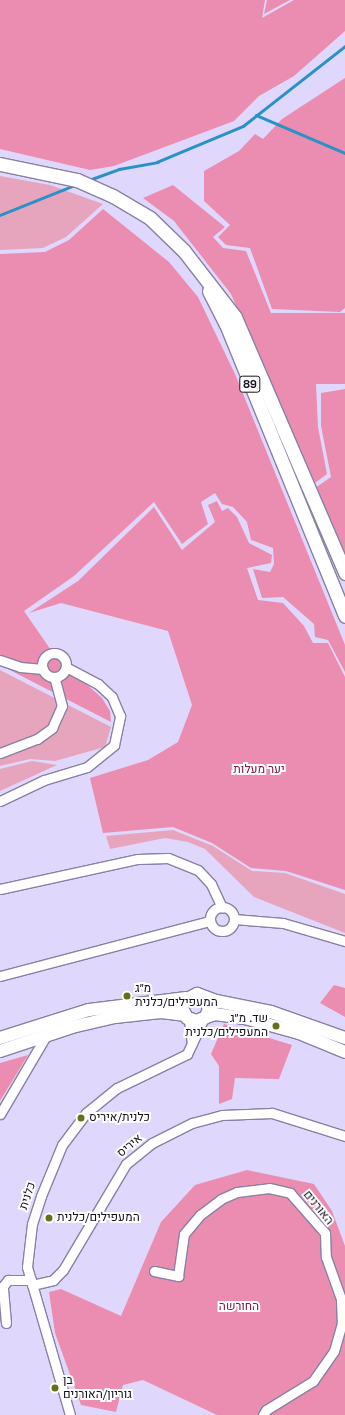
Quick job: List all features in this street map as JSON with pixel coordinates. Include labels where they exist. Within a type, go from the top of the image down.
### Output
[{"type":"highway","name":"89","points":[[0,164],[70,178],[113,196],[150,218],[184,251],[235,317],[345,573]]},
{"type":"highway","name":"89","points":[[184,251],[226,324],[345,616]]},
{"type":"main road","points":[[0,1038],[89,1010],[186,998],[193,994],[271,1012],[345,1038]]},
{"type":"main road","points":[[205,997],[210,1009],[205,1018]]},
{"type":"main road","points":[[186,998],[182,1008],[187,1017]]},
{"type":"main road","points":[[0,1051],[47,1034],[137,1014],[167,1012],[187,1017],[205,1018],[220,1014],[253,1020],[345,1052]]},
{"type":"street","points":[[0,800],[33,784],[87,767],[114,745],[120,716],[112,697],[98,684],[66,667],[63,657],[52,653],[44,660],[43,669]]},
{"type":"street","points":[[0,660],[20,667],[43,669],[54,677],[62,706],[52,728],[38,740],[0,753]]},
{"type":"street","points":[[54,677],[61,675],[66,667]]},
{"type":"street","points":[[0,889],[138,859],[168,858],[198,870],[211,884],[222,908]]},
{"type":"street","points":[[222,908],[230,911],[234,919],[230,928],[222,931],[214,928],[210,920],[212,912],[222,908]]},
{"type":"street","points":[[234,919],[283,923],[345,941]]},
{"type":"street","points":[[0,976],[210,920]]},
{"type":"street","points":[[187,1017],[193,1036],[190,1050]]},
{"type":"street","points":[[190,1050],[205,1018]]},
{"type":"street","points":[[0,1114],[47,1034]]},
{"type":"street","name":"כלנית","points":[[70,1415],[27,1267],[32,1224],[51,1167],[72,1130],[101,1099],[190,1050]]},
{"type":"street","name":"איריס","points":[[6,1323],[3,1286],[8,1280],[31,1282],[53,1280],[63,1270],[126,1164],[152,1143],[192,1123],[222,1115],[272,1112],[345,1136]]},
{"type":"street","name":"האורנים","points":[[154,1271],[178,1276],[184,1234],[200,1214],[221,1199],[237,1192],[268,1188],[290,1193],[325,1233],[326,1257],[342,1299],[342,1323],[334,1351],[313,1381],[266,1410],[263,1415]]},
{"type":"shaded area","points":[[0,176],[50,185],[103,204],[66,237],[43,248],[0,250]]},
{"type":"shaded area","points":[[0,670],[111,727],[105,747],[55,761],[30,759],[0,766]]},
{"type":"shaded area","points":[[32,761],[57,765],[0,791],[0,769]]},
{"type":"shaded area","points":[[173,830],[213,846],[252,871],[285,873],[345,894],[345,933],[254,897],[205,849],[188,842],[165,838],[110,849],[106,836]]},
{"type":"green space","points":[[0,0],[265,0],[262,18],[294,0],[345,0],[345,31],[294,76],[259,96],[234,121],[114,166],[90,170],[0,149]]},
{"type":"green space","points":[[267,0],[290,0],[264,14]]},
{"type":"green space","points":[[345,78],[345,308],[340,312],[272,309],[250,248],[226,245],[218,237],[230,225],[204,201],[204,171],[239,151],[255,134],[263,139],[282,119]]},
{"type":"green space","points":[[173,185],[225,227],[213,237],[223,248],[246,251],[271,313],[345,313],[345,384],[316,384],[318,427],[327,474],[315,483],[231,294],[174,221],[143,198]]},
{"type":"green space","points":[[103,209],[169,262],[198,297],[235,374],[345,645],[345,672],[328,640],[315,637],[314,624],[283,597],[262,598],[253,569],[270,572],[274,564],[273,548],[251,540],[247,522],[233,507],[222,504],[215,493],[201,502],[208,524],[182,544],[154,502],[74,576],[24,611],[55,656],[102,698],[110,711],[111,722],[0,665],[0,254],[45,252],[69,240]]},
{"type":"green space","points":[[345,389],[345,554],[315,488],[331,477],[321,426],[321,393]]},
{"type":"green space","name":"יער מעלות","points":[[217,501],[222,511],[228,508],[237,517],[249,543],[272,555],[271,563],[247,568],[258,600],[283,603],[304,626],[313,643],[328,643],[345,677],[345,890],[286,871],[251,868],[212,843],[173,827],[103,833],[90,778],[148,760],[178,742],[192,705],[168,631],[61,603],[29,613],[78,581],[154,507],[182,550],[215,522],[208,505]]},
{"type":"green space","points":[[334,985],[345,988],[345,1017],[320,1003]]},
{"type":"green space","points":[[224,1024],[292,1045],[279,1079],[235,1078],[232,1099],[219,1104],[219,1066],[211,1054]]},
{"type":"green space","points":[[28,1055],[0,1101],[0,1063]]},
{"type":"green space","name":"החורשה","points":[[247,1170],[314,1184],[332,1211],[345,1246],[345,1415],[217,1415],[143,1380],[123,1385],[116,1412],[81,1405],[55,1333],[49,1292],[61,1289],[121,1316],[161,1222],[195,1185]]},
{"type":"waterway","points":[[89,180],[119,169],[157,162],[243,126],[345,46]]},
{"type":"waterway","points":[[256,115],[345,153]]},
{"type":"waterway","points":[[0,215],[75,185]]},
{"type":"place","name":"מ״ג המעפילים/כלנית","points":[[127,996]]},
{"type":"place","name":"שד. מ״ג המעפילים/כלנית","points":[[276,1026]]},
{"type":"place","name":"כלנית/איריס","points":[[81,1118]]},
{"type":"place","name":"המעפילים/כלנית","points":[[49,1218]]},
{"type":"place","name":"בן גוריון/האורנים","points":[[55,1388]]}]
